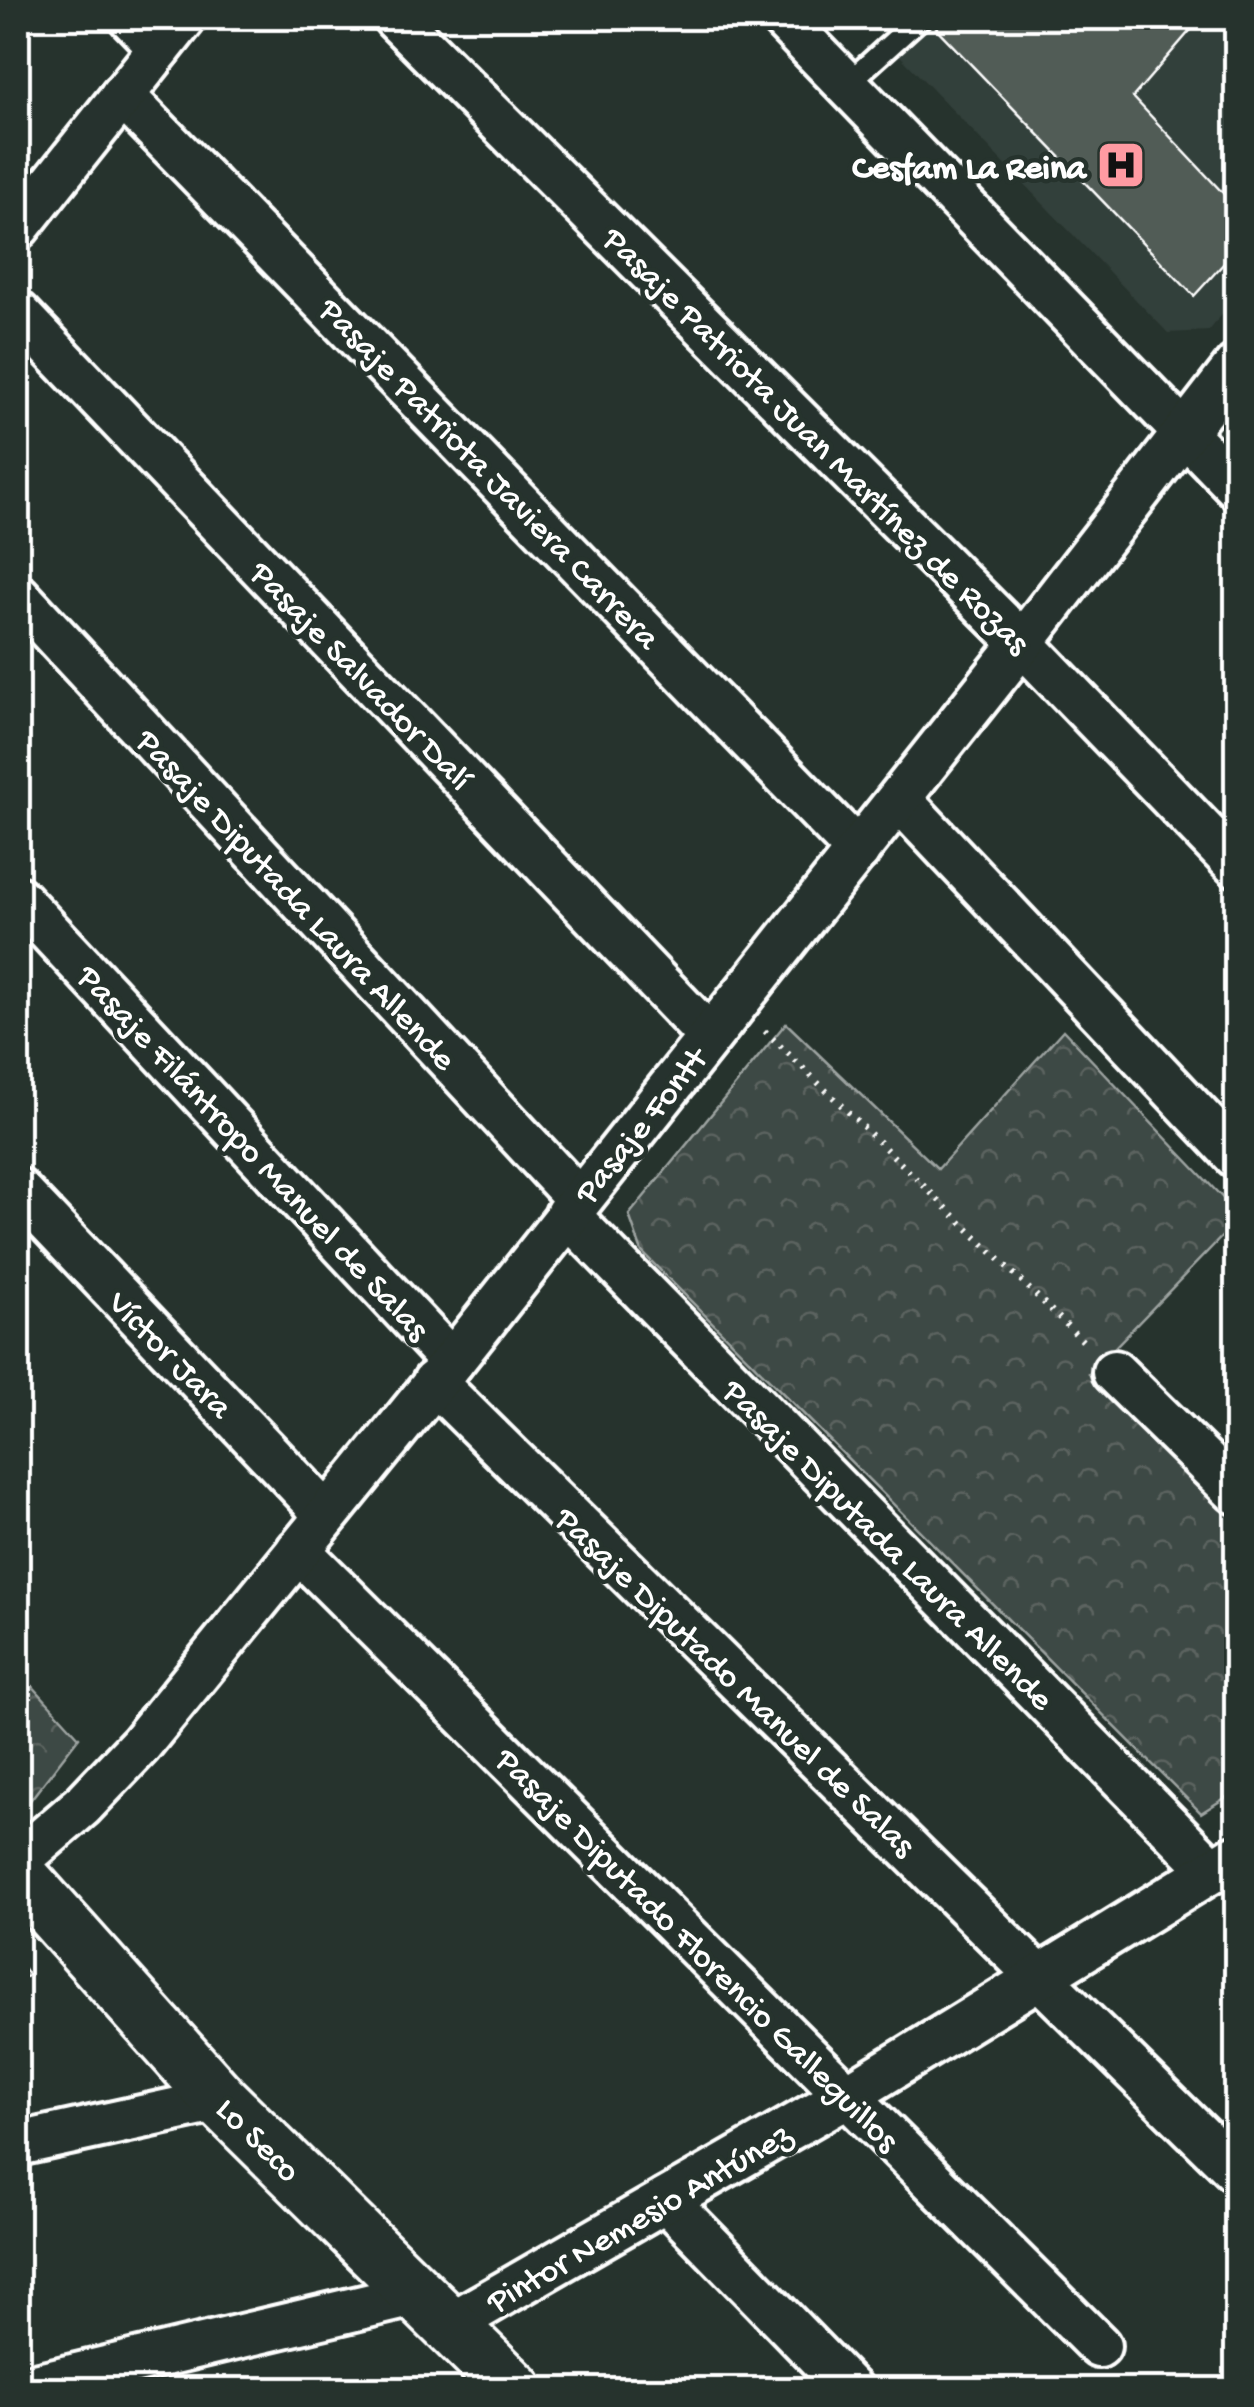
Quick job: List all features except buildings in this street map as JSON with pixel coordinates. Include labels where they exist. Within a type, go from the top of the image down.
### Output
[{"type":"main road","name":"Lo Seco","points":[[18,1874],[220,2100],[515,2390]]},
{"type":"street","points":[[24,205],[172,32],[131,18]]},
{"type":"street","name":"Pasaje Patriota Juan Martínez de Rozas","points":[[396,18],[1022,643],[1236,864]]},
{"type":"street","points":[[782,18],[1236,486]]},
{"type":"street","name":"Pasaje Patriota Javiera Carrera","points":[[122,95],[858,851]]},
{"type":"street","name":"Pasaje Salvador Dalí","points":[[18,312],[709,1036]]},
{"type":"street","name":"Pasaje Fontt","points":[[18,1861],[114,1774],[325,1517],[858,851],[1236,366]]},
{"type":"street","name":"Pasaje Diputada Laura Allende","points":[[18,596],[572,1207],[1224,1863]]},
{"type":"street","points":[[899,799],[1236,1156]]},
{"type":"street","name":"Pasaje Filántropo Manuel de Salas","points":[[18,898],[443,1372]]},
{"type":"street","name":"Víctor Jara","points":[[18,1190],[325,1517]]},
{"type":"street","name":"Pasaje Diputado Manuel de Salas","points":[[443,1372],[1236,2171]]},
{"type":"street","points":[[1114,1372],[1236,1492]]},
{"type":"street","name":"Pasaje Diputado Florencio Galleguillos","points":[[298,1550],[1099,2346]]},
{"type":"street","name":"Pintor Nemesio Antúnez","points":[[18,2389],[434,2310],[666,2200],[848,2096],[1224,1863]]},
{"type":"street","points":[[18,2144],[220,2100]]},
{"type":"street","points":[[666,2200],[850,2390]]},
{"type":"lane","points":[[847,84],[920,18]]},
{"type":"path","points":[[736,1003],[1114,1372]]},
{"type":"shaded area","name":"Cesfam La Reina","points":[[890,18],[1236,18],[1236,297],[1209,331],[1168,333],[877,32]]},
{"type":"green space","points":[[786,1023],[938,1169],[1063,1030],[1236,1212],[1236,1222],[1089,1374],[1236,1516],[1236,1791],[1201,1813],[642,1252],[629,1215]]},
{"type":"green space","points":[[18,1670],[79,1737],[18,1816]]},
{"type":"place","name":"Cesfam La Reina","points":[[1121,165]]}]
